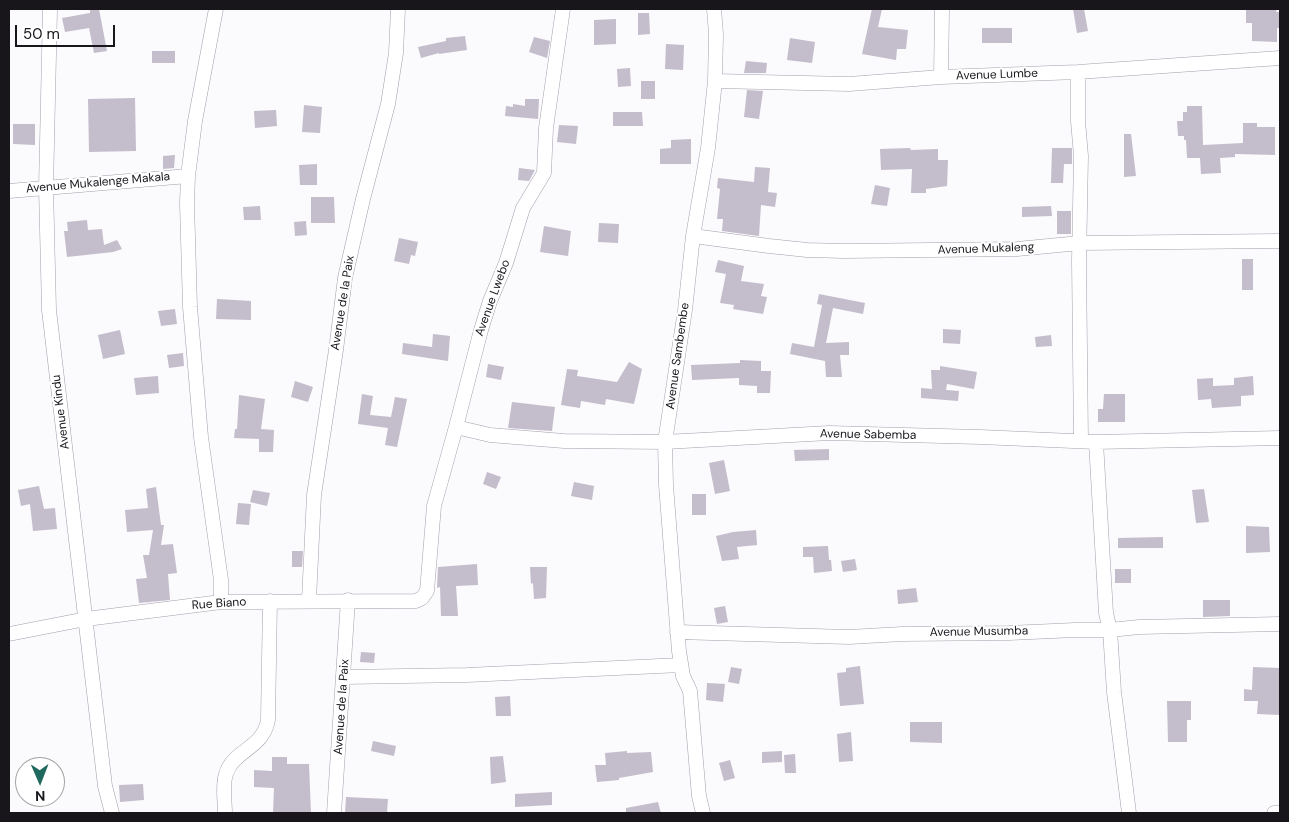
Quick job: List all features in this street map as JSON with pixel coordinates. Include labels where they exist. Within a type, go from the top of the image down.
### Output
[{"type":"street","name":"Avenue Kindu","points":[[50,9],[46,188],[49,310],[105,786],[112,813]]},
{"type":"street","points":[[216,9],[195,121],[188,176],[187,203],[190,307],[201,437],[219,566],[221,602]]},
{"type":"street","name":"Avenue de la Paix","points":[[309,600],[314,495],[345,278],[388,104],[396,53],[398,9]]},
{"type":"street","name":"Avenue Lwebo","points":[[427,591],[434,506],[481,330],[524,208],[543,177],[548,110],[563,9]]},
{"type":"street","name":"Avenue Sambembe","points":[[703,813],[699,796],[690,691],[683,676],[677,632],[666,485],[665,442],[684,319],[693,236],[708,148],[714,81],[716,34],[714,9]]},
{"type":"street","points":[[941,77],[942,9]]},
{"type":"street","name":"Avenue Lumbe","points":[[714,81],[848,84],[941,77],[1078,72],[1280,58]]},
{"type":"street","points":[[1078,72],[1078,121],[1081,156],[1081,441]]},
{"type":"street","name":"Avenue Mukalenge Makala","points":[[9,190],[188,176]]},
{"type":"street","name":"Avenue Mukaleng","points":[[693,236],[816,250],[911,251],[1017,249],[1080,243],[1280,241]]},
{"type":"street","name":"Avenue Sabemba","points":[[456,427],[490,435],[532,439],[665,442],[829,434],[980,437],[1096,442],[1280,438]]},
{"type":"street","points":[[1096,442],[1106,613],[1110,630],[1114,692],[1129,813]]},
{"type":"street","name":"Rue Biano","points":[[9,634],[86,619],[221,602],[309,600],[416,601],[422,598],[427,591]]},
{"type":"street","name":"Avenue de la Paix","points":[[334,813],[348,600]]},
{"type":"street","points":[[225,813],[224,788],[228,769],[266,730],[268,720],[270,601]]},
{"type":"street","name":"Avenue Musumba","points":[[677,632],[849,637],[1280,624]]},
{"type":"street","points":[[344,677],[467,675],[681,665]]},
{"type":"street","points":[[1274,813],[1280,813]]},
{"type":"building","points":[[90,9],[99,9],[107,51],[94,53],[89,28],[65,32],[62,18],[90,13]]},
{"type":"building","points":[[872,9],[882,9],[878,27],[908,30],[906,49],[897,49],[896,60],[862,54]]},
{"type":"building","points":[[1073,9],[1084,9],[1088,31],[1077,33]]},
{"type":"building","points":[[1246,9],[1277,9],[1276,12],[1280,12],[1280,28],[1277,28],[1277,42],[1252,41],[1252,23],[1246,23]]},
{"type":"building","points":[[638,13],[649,13],[650,34],[638,35]]},
{"type":"building","points":[[616,19],[616,44],[594,45],[594,20]]},
{"type":"building","points":[[982,28],[1012,28],[1012,43],[982,43]]},
{"type":"building","points":[[465,36],[467,50],[439,53],[421,58],[418,47],[446,41],[446,38]]},
{"type":"building","points":[[534,37],[550,41],[547,58],[529,52]]},
{"type":"building","points":[[790,38],[815,42],[812,63],[787,60]]},
{"type":"building","points":[[666,44],[684,45],[683,70],[665,69]]},
{"type":"building","points":[[152,51],[175,51],[175,63],[152,63]]},
{"type":"building","points":[[746,61],[767,63],[766,73],[744,73]]},
{"type":"building","points":[[630,68],[631,86],[618,87],[617,69]]},
{"type":"building","points":[[641,81],[655,81],[655,99],[641,99]]},
{"type":"building","points":[[747,90],[763,91],[759,119],[744,117]]},
{"type":"building","points":[[135,98],[136,151],[89,152],[88,99]]},
{"type":"building","points":[[525,99],[539,99],[538,119],[505,116],[506,106],[513,107],[513,104],[525,106]]},
{"type":"building","points":[[304,105],[322,107],[320,133],[302,132]]},
{"type":"building","points":[[1187,106],[1202,106],[1203,145],[1243,143],[1243,123],[1257,123],[1257,127],[1275,127],[1275,155],[1235,154],[1235,157],[1220,158],[1221,173],[1201,174],[1200,158],[1187,158],[1186,140],[1184,140],[1184,136],[1178,136],[1177,121],[1183,121],[1183,112],[1187,112]]},
{"type":"building","points":[[276,110],[277,126],[255,128],[254,111]]},
{"type":"building","points":[[613,112],[642,112],[643,126],[613,126]]},
{"type":"building","points":[[13,124],[35,124],[35,145],[13,144]]},
{"type":"building","points":[[559,125],[578,126],[576,144],[557,142]]},
{"type":"building","points":[[1124,134],[1131,134],[1136,176],[1124,177]]},
{"type":"building","points":[[691,139],[691,164],[660,164],[660,149],[671,148],[671,140]]},
{"type":"building","points":[[910,148],[911,150],[938,149],[938,160],[948,160],[947,186],[926,189],[926,193],[911,193],[912,169],[881,170],[880,149]]},
{"type":"building","points":[[1052,148],[1072,148],[1072,164],[1064,164],[1063,183],[1051,183]]},
{"type":"building","points":[[175,155],[174,168],[163,169],[163,156]]},
{"type":"building","points":[[317,164],[317,185],[300,185],[299,165]]},
{"type":"building","points":[[755,167],[770,168],[768,192],[777,193],[775,207],[761,205],[759,236],[722,231],[723,219],[717,219],[720,189],[717,188],[718,178],[754,182]]},
{"type":"building","points":[[519,168],[535,170],[529,181],[518,180]]},
{"type":"building","points":[[875,185],[890,188],[887,206],[871,204]]},
{"type":"building","points":[[311,197],[334,197],[335,223],[311,223]]},
{"type":"building","points":[[260,206],[261,220],[244,220],[243,207]]},
{"type":"building","points":[[1051,206],[1052,216],[1022,217],[1022,207]]},
{"type":"building","points":[[1057,211],[1071,211],[1071,234],[1057,234]]},
{"type":"building","points":[[87,220],[88,230],[102,229],[104,245],[117,240],[122,249],[113,252],[67,257],[64,231],[68,231],[67,222]]},
{"type":"building","points":[[306,221],[307,235],[295,236],[294,222]]},
{"type":"building","points":[[599,223],[619,224],[618,243],[598,242]]},
{"type":"building","points":[[544,226],[571,231],[568,256],[540,252]]},
{"type":"building","points":[[399,238],[418,242],[415,256],[411,255],[409,264],[394,261]]},
{"type":"building","points":[[1242,259],[1253,259],[1253,290],[1242,290]]},
{"type":"building","points":[[718,260],[744,266],[741,281],[764,284],[761,296],[767,297],[763,314],[733,309],[734,305],[720,303],[726,274],[715,272]]},
{"type":"building","points":[[819,294],[865,303],[863,314],[833,308],[826,343],[849,342],[849,355],[840,355],[842,377],[826,377],[825,361],[790,354],[792,343],[814,347],[822,305],[817,304]]},
{"type":"building","points":[[217,299],[251,301],[251,320],[216,319]]},
{"type":"building","points":[[175,309],[177,324],[161,326],[158,311]]},
{"type":"building","points":[[943,329],[961,330],[960,344],[943,343]]},
{"type":"building","points":[[120,330],[125,354],[103,359],[98,335]]},
{"type":"building","points":[[433,334],[450,336],[448,361],[402,354],[403,343],[432,347]]},
{"type":"building","points":[[1051,335],[1052,346],[1036,347],[1035,337]]},
{"type":"building","points":[[183,353],[184,366],[169,368],[167,355]]},
{"type":"building","points":[[740,360],[761,361],[761,371],[771,371],[770,393],[757,393],[757,386],[739,385],[739,378],[692,380],[691,365],[740,363]]},
{"type":"building","points":[[629,362],[642,369],[634,404],[606,399],[605,405],[581,401],[580,408],[561,405],[567,369],[578,370],[577,376],[617,382]]},
{"type":"building","points":[[488,364],[504,367],[501,380],[486,377]]},
{"type":"building","points":[[940,366],[977,372],[974,389],[947,384],[946,390],[959,391],[958,401],[921,398],[921,388],[932,389],[931,370],[940,370]]},
{"type":"building","points":[[158,376],[159,393],[136,395],[134,378]]},
{"type":"building","points":[[1253,376],[1254,395],[1241,396],[1241,406],[1212,408],[1211,399],[1198,400],[1197,379],[1213,378],[1213,386],[1234,385],[1234,378]]},
{"type":"building","points":[[295,381],[313,387],[308,402],[291,397]]},
{"type":"building","points":[[362,394],[373,396],[370,415],[391,417],[395,397],[407,399],[397,447],[385,445],[388,428],[358,424]]},
{"type":"building","points":[[1104,394],[1125,394],[1125,422],[1098,422],[1098,409],[1103,409]]},
{"type":"building","points":[[239,395],[265,399],[261,429],[274,430],[273,452],[259,452],[259,439],[234,438],[235,429],[237,429]]},
{"type":"building","points":[[512,402],[555,407],[552,431],[508,428]]},
{"type":"building","points":[[829,449],[829,460],[795,461],[794,450]]},
{"type":"building","points":[[724,460],[730,491],[715,494],[709,463]]},
{"type":"building","points":[[487,472],[501,477],[496,489],[483,484]]},
{"type":"building","points":[[574,482],[594,486],[592,500],[571,496]]},
{"type":"building","points":[[39,486],[44,509],[55,508],[57,529],[33,531],[30,504],[21,506],[18,490]]},
{"type":"building","points":[[156,487],[161,525],[164,525],[161,545],[173,544],[177,573],[168,574],[170,600],[139,603],[136,579],[147,578],[143,555],[149,555],[153,530],[127,532],[125,510],[148,508],[146,489]]},
{"type":"building","points":[[1204,489],[1209,522],[1196,523],[1192,490]]},
{"type":"building","points":[[253,490],[270,493],[267,506],[250,502]]},
{"type":"building","points":[[692,494],[706,494],[706,515],[692,515]]},
{"type":"building","points":[[238,503],[251,504],[249,525],[236,524]]},
{"type":"building","points":[[1246,526],[1269,527],[1270,552],[1246,553]]},
{"type":"building","points":[[756,530],[757,545],[737,547],[739,559],[722,561],[716,536]]},
{"type":"building","points":[[1163,537],[1163,548],[1118,548],[1118,538]]},
{"type":"building","points":[[828,546],[832,571],[814,573],[813,557],[803,557],[803,547]]},
{"type":"building","points":[[292,551],[303,551],[302,567],[292,567]]},
{"type":"building","points":[[855,559],[857,570],[843,572],[841,561]]},
{"type":"building","points":[[477,564],[478,585],[456,586],[458,616],[441,616],[440,587],[437,588],[438,567]]},
{"type":"building","points":[[530,567],[547,567],[546,598],[534,599]]},
{"type":"building","points":[[1115,569],[1131,569],[1131,583],[1115,583]]},
{"type":"building","points":[[916,588],[918,602],[898,604],[897,590]]},
{"type":"building","points":[[1203,600],[1230,600],[1230,616],[1203,617]]},
{"type":"building","points":[[725,606],[728,622],[717,624],[714,608]]},
{"type":"building","points":[[361,652],[375,653],[374,663],[360,662]]},
{"type":"building","points":[[860,666],[864,704],[840,706],[837,673],[846,672],[846,668]]},
{"type":"building","points":[[731,667],[742,669],[739,684],[728,682]]},
{"type":"building","points":[[1253,667],[1280,668],[1280,715],[1257,714],[1258,701],[1244,701],[1244,689],[1252,690]]},
{"type":"building","points":[[707,683],[725,684],[723,702],[706,700]]},
{"type":"building","points":[[510,696],[511,716],[496,716],[495,697]]},
{"type":"building","points":[[1167,701],[1191,701],[1191,720],[1187,720],[1187,742],[1168,742]]},
{"type":"building","points":[[910,722],[942,722],[942,743],[910,742]]},
{"type":"building","points":[[851,732],[853,761],[839,762],[837,734]]},
{"type":"building","points":[[373,741],[396,746],[394,756],[371,751]]},
{"type":"building","points":[[627,751],[627,753],[651,752],[653,772],[619,778],[619,780],[597,782],[595,765],[606,765],[605,753]]},
{"type":"building","points":[[782,751],[782,762],[762,763],[762,752]]},
{"type":"building","points":[[795,754],[796,773],[785,773],[784,755]]},
{"type":"building","points":[[503,756],[506,782],[491,784],[490,757]]},
{"type":"building","points":[[272,757],[287,757],[287,764],[309,764],[311,813],[273,813],[274,788],[254,787],[254,770],[272,771]]},
{"type":"building","points":[[730,760],[735,778],[724,781],[719,763]]},
{"type":"building","points":[[143,784],[144,800],[120,802],[119,785]]},
{"type":"building","points":[[552,792],[552,805],[515,807],[515,794]]},
{"type":"building","points":[[346,797],[388,799],[387,813],[345,813]]},
{"type":"building","points":[[658,802],[661,813],[626,813],[626,808]]}]
